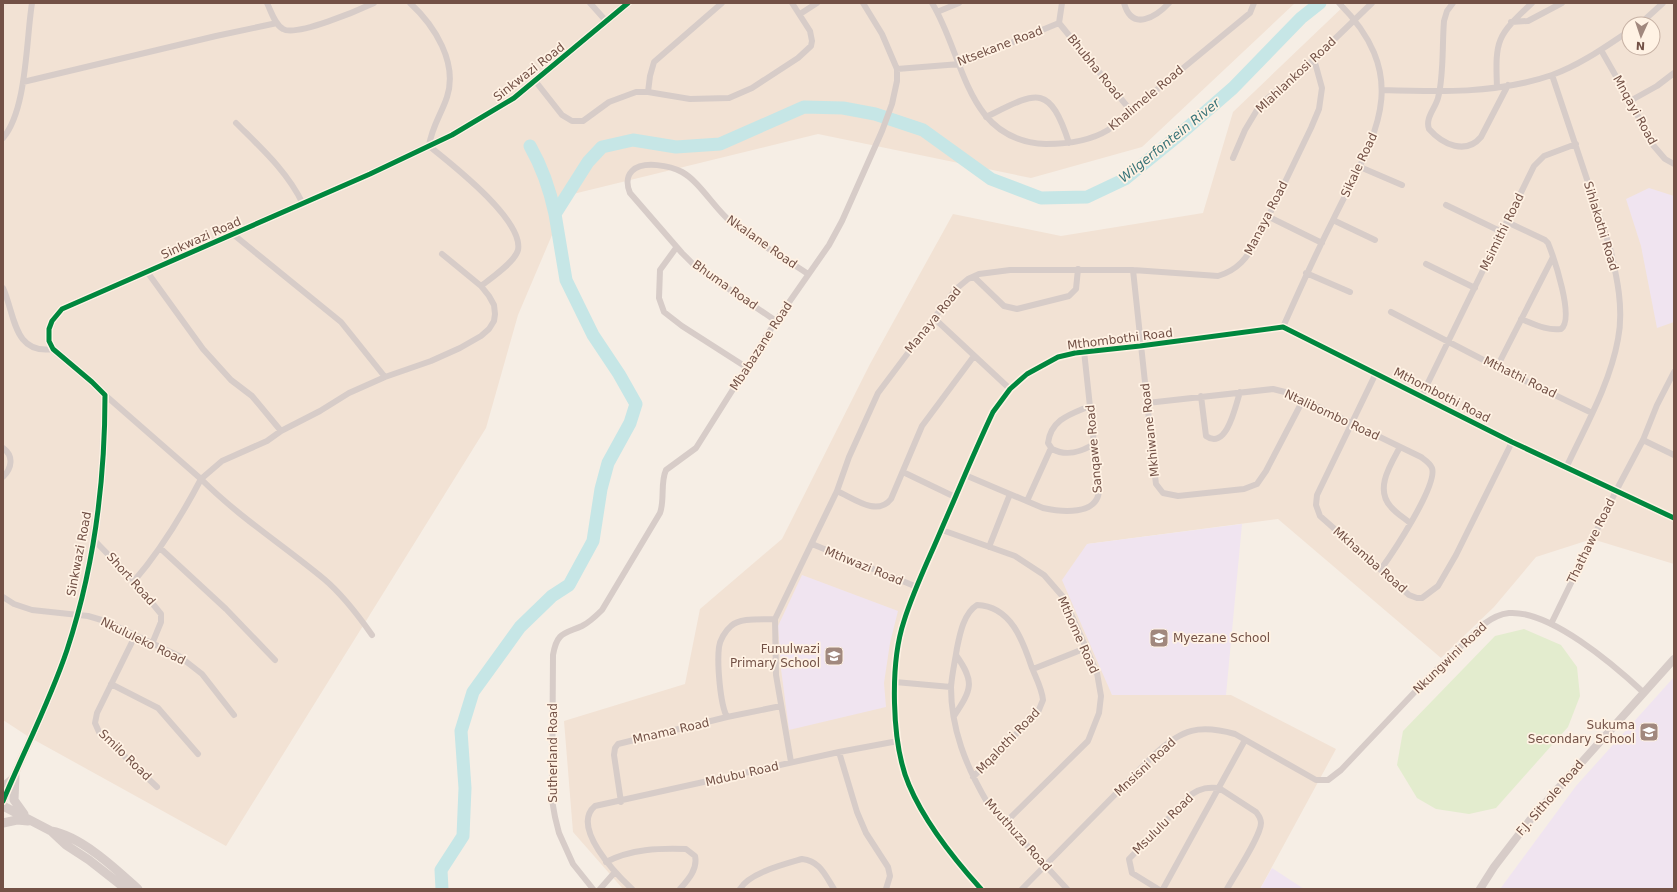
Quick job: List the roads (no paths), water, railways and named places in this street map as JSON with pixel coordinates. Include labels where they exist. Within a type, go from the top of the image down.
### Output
[{"type":"main road","points":[[3,786],[14,777]]},
{"type":"main road","points":[[14,777],[14,800],[30,820]]},
{"type":"main road","points":[[3,806],[51,832],[90,860],[126,889]]},
{"type":"main road","points":[[3,822],[30,820]]},
{"type":"main road","points":[[51,832],[63,833],[97,855],[138,889]]},
{"type":"street","points":[[3,138],[12,123],[23,82],[32,3]]},
{"type":"street","points":[[267,3],[277,23],[282,29],[298,30],[331,20],[374,3]]},
{"type":"street","points":[[410,3],[433,31],[445,54],[450,69],[450,85],[446,99],[432,129],[429,146],[474,182],[508,222],[516,236],[518,244],[516,255],[481,286]]},
{"type":"street","points":[[590,3],[607,22]]},
{"type":"street","name":"Sinkwazi Road","points":[[53,349],[49,341],[49,329],[52,321],[62,309],[148,273],[303,204],[429,146],[498,109],[536,82],[628,3]]},
{"type":"street","points":[[648,92],[654,62],[722,3]]},
{"type":"street","points":[[536,82],[562,116],[572,121],[583,121],[618,98],[636,92],[648,92],[690,99],[719,100],[738,95],[807,51],[812,41],[812,35],[792,3]]},
{"type":"street","points":[[800,14],[817,3]]},
{"type":"street","name":"Mbabazane Road","points":[[553,655],[559,637],[567,631],[593,620],[602,610],[660,513],[663,505],[664,476],[666,470],[696,448],[776,321],[829,245],[842,221],[882,130],[892,104],[897,81],[897,69],[882,34],[863,3]]},
{"type":"street","name":"Khalimele Road","points":[[932,3],[960,64],[974,100],[986,117],[996,126],[1026,141],[1039,143],[1069,143],[1102,134],[1250,13],[1254,3]]},
{"type":"street","points":[[937,12],[959,3]]},
{"type":"street","name":"Ntsekane Road","points":[[897,69],[960,64],[1059,23],[1062,3]]},
{"type":"street","points":[[1124,3],[1130,15],[1141,19],[1157,14],[1169,3]]},
{"type":"street","name":"Sikale Road","points":[[1283,327],[1306,273],[1360,167],[1376,130],[1382,90],[1377,60],[1355,19],[1339,3]]},
{"type":"street","name":"Mlahlankosi Road","points":[[1233,158],[1245,130],[1260,106],[1314,59],[1372,3]]},
{"type":"street","points":[[1453,3],[1447,11],[1444,21],[1440,92],[1427,122],[1429,129],[1457,147],[1475,144],[1481,137],[1508,85]]},
{"type":"street","points":[[1497,87],[1496,51],[1502,36],[1511,22],[1532,3]]},
{"type":"street","points":[[1511,22],[1528,21],[1562,3]]},
{"type":"street","points":[[1649,16],[1663,3]]},
{"type":"street","points":[[23,82],[277,23]]},
{"type":"street","name":"Bhubha Road","points":[[1059,23],[1131,111]]},
{"type":"street","points":[[1382,90],[1440,92],[1508,85],[1552,75],[1601,50],[1621,36]]},
{"type":"street","name":"Mnqayi Road","points":[[1601,50],[1658,152],[1665,159],[1674,164]]},
{"type":"street","name":"Manaya Road","points":[[791,762],[776,675],[776,619],[838,491],[849,457],[878,393],[906,353],[935,319],[956,289],[974,277],[992,271],[1078,269],[1133,270],[1202,276],[1218,276],[1228,273],[1248,256],[1319,109],[1322,88],[1314,59]]},
{"type":"street","points":[[1630,100],[1657,86],[1674,73]]},
{"type":"street","name":"Sihlakothi Road","points":[[1552,75],[1610,248],[1619,296],[1620,318],[1618,338],[1605,382],[1566,468]]},
{"type":"street","points":[[986,117],[1029,97],[1040,97],[1054,109],[1061,120],[1069,143]]},
{"type":"street","points":[[236,123],[279,167],[291,182],[303,204]]},
{"type":"street","name":"Msimithi Road","points":[[1422,395],[1539,160],[1576,144]]},
{"type":"street","name":"Nkalane Road","points":[[628,187],[629,174],[640,166],[663,166],[683,173],[690,178],[715,207],[732,223],[808,274]]},
{"type":"street","points":[[1360,167],[1402,185]]},
{"type":"street","name":"Bhuma Road","points":[[628,187],[640,206],[676,248],[706,274],[776,321]]},
{"type":"street","points":[[1446,204],[1502,232]]},
{"type":"street","points":[[1268,217],[1322,243]]},
{"type":"street","points":[[1333,220],[1375,240]]},
{"type":"street","points":[[1507,222],[1545,240],[1553,257],[1566,309],[1564,327],[1561,329],[1550,330],[1521,319]]},
{"type":"street","points":[[234,235],[341,322],[385,377]]},
{"type":"street","points":[[676,248],[660,270],[659,298],[664,312],[682,326],[746,367]]},
{"type":"street","points":[[134,581],[160,548],[184,512],[201,479],[222,461],[262,444],[281,431],[320,411],[343,396],[385,377],[438,358],[481,336],[489,329],[494,321],[494,305],[481,286],[442,254]]},
{"type":"street","points":[[1497,367],[1553,257]]},
{"type":"street","points":[[1426,264],[1475,288]]},
{"type":"street","points":[[974,277],[1004,306],[1017,309],[1070,296],[1076,289],[1078,269]]},
{"type":"street","name":"Mkhiwane Road","points":[[1133,270],[1156,484],[1163,493],[1178,496],[1244,489],[1257,484],[1263,476],[1303,400]]},
{"type":"street","points":[[148,273],[203,349],[231,380],[252,396],[281,431]]},
{"type":"street","points":[[1306,273],[1350,292]]},
{"type":"street","points":[[3,288],[17,328],[27,345],[38,350],[53,349],[201,479],[225,503],[325,580],[358,615],[372,634]]},
{"type":"street","name":"Mthathi Road","points":[[1391,312],[1497,367],[1592,413]]},
{"type":"street","points":[[935,319],[1010,389]]},
{"type":"street","name":"Mthombothi Road","points":[[980,889],[934,830],[908,784],[902,764],[898,741],[895,682],[904,621],[955,497],[994,412],[1010,389],[1027,374],[1057,358],[1084,351],[1140,346],[1283,327],[1422,395],[1512,442],[1674,518]]},
{"type":"street","name":"Sanqawe Road","points":[[965,475],[1043,508],[1061,511],[1074,511],[1094,504],[1097,501],[1098,490],[1084,351]]},
{"type":"street","points":[[838,491],[867,505],[875,507],[883,506],[891,499],[922,426],[974,356]]},
{"type":"street","name":"Thathawe Road","points":[[1551,624],[1616,491],[1643,440],[1657,405],[1674,372]]},
{"type":"street","name":"Mkhamba Road","points":[[1376,373],[1317,495],[1316,505],[1320,516],[1410,595],[1417,598],[1422,598],[1433,592],[1438,586],[1456,555],[1512,442]]},
{"type":"street","name":"Ntalibombo Road","points":[[1147,403],[1273,389],[1289,393],[1421,457],[1430,463],[1432,468],[1430,485],[1403,537],[1381,570]]},
{"type":"street","points":[[1201,396],[1206,436],[1215,438],[1222,436],[1227,429],[1240,392]]},
{"type":"street","name":"Sinkwazi Road","points":[[3,800],[57,678],[85,590],[94,540],[102,473],[105,396]]},
{"type":"street","points":[[1090,406],[1057,422],[1050,435],[1048,443],[1051,448],[1058,452],[1073,453],[1085,450],[1094,444]]},
{"type":"street","points":[[1643,440],[1674,455]]},
{"type":"street","points":[[1400,447],[1386,474],[1383,486],[1390,506],[1410,523]]},
{"type":"street","points":[[3,448],[8,454],[11,464],[10,470],[3,477]]},
{"type":"street","points":[[1027,501],[1051,448]]},
{"type":"street","points":[[903,472],[955,497]]},
{"type":"street","points":[[989,547],[1010,494]]},
{"type":"street","name":"Mthome Road","points":[[942,530],[1015,556],[1030,564],[1052,583],[1064,598],[1097,673],[1101,696],[1099,713],[1095,727],[1088,741],[1005,823]]},
{"type":"street","name":"Short Road","points":[[94,540],[134,581],[161,614],[161,622],[152,644]]},
{"type":"street","name":"Mthwazi Road","points":[[812,544],[917,587]]},
{"type":"street","points":[[160,548],[226,609],[275,660]]},
{"type":"street","name":"Nkululeko Road","points":[[3,597],[14,604],[32,610],[77,615],[105,621],[187,661],[202,674],[234,716]]},
{"type":"street","name":"Mqalothi Road","points":[[977,605],[984,605],[992,608],[1010,621],[1017,630],[1042,696],[1041,709],[973,777],[964,759],[954,716],[951,687],[956,654],[959,638],[968,613],[977,605]]},
{"type":"street","name":"Nkungwini Road","points":[[1316,780],[1328,780],[1341,770],[1427,679],[1484,624],[1495,617],[1509,613],[1522,614],[1551,624],[1619,670],[1643,692]]},
{"type":"street","points":[[727,717],[724,711],[721,694],[719,648],[721,640],[731,626],[739,622],[776,619]]},
{"type":"street","name":"Smilo Road","points":[[135,636],[95,718],[97,728],[157,787]]},
{"type":"street","points":[[1032,669],[1086,648]]},
{"type":"street","points":[[954,716],[968,694],[970,686],[965,668],[956,654]]},
{"type":"street","name":"Sutherland Road","points":[[553,655],[552,800],[559,833],[573,864],[593,889]]},
{"type":"street","name":"F.J. Sithole Road","points":[[1480,889],[1494,867],[1530,820],[1674,659]]},
{"type":"street","points":[[895,682],[951,687]]},
{"type":"street","points":[[112,684],[158,708],[198,754]]},
{"type":"street","name":"Mnama Road","points":[[621,802],[614,754],[615,748],[618,744],[624,741],[781,706]]},
{"type":"street","name":"Mnsisni Road","points":[[1022,889],[1171,739],[1185,732],[1220,730],[1235,734],[1316,780]]},
{"type":"street","name":"Msululu Road","points":[[1163,889],[1246,740]]},
{"type":"street","name":"Mdubu Road","points":[[606,862],[591,835],[588,822],[589,813],[595,806],[621,802],[791,762],[898,741]]},
{"type":"street","points":[[839,752],[857,812],[866,832],[888,867],[890,876],[886,889]]},
{"type":"street","name":"Mvuthuza Road","points":[[973,777],[986,802],[1067,889]]},
{"type":"street","name":"Msululu Road","points":[[1158,889],[1132,873],[1129,866],[1129,859],[1131,855],[1196,791],[1207,787],[1219,788]]},
{"type":"street","points":[[1219,788],[1256,812],[1260,817],[1261,822],[1254,840],[1227,889]]},
{"type":"street","points":[[632,889],[606,862],[619,855],[635,851],[686,849],[695,856],[696,864],[692,874],[680,889]]},
{"type":"street","points":[[740,889],[745,882],[755,875],[802,859],[808,860],[820,866],[834,889]]},
{"type":"street","points":[[600,889],[615,872]]},
{"type":"waterway","name":"Wilgerfontein River","points":[[442,889],[441,870],[463,836],[465,788],[461,731],[473,692],[520,627],[552,596],[569,585],[593,541],[601,489],[608,463],[630,423],[636,404],[619,374],[593,335],[566,280],[555,214],[588,162],[602,147],[633,140],[676,147],[720,144],[804,107],[843,108],[875,114],[923,130],[991,179],[1041,198],[1087,197],[1125,179],[1179,135],[1233,88],[1301,18],[1320,3]]},
{"type":"waterway","points":[[530,146],[545,179],[555,214]]},
{"type":"place","name":"Myezane School","points":[[1159,638]]},
{"type":"place","name":"Funulwazi Primary School","points":[[834,656]]},
{"type":"place","name":"Sukuma Secondary School","points":[[1649,732]]}]
